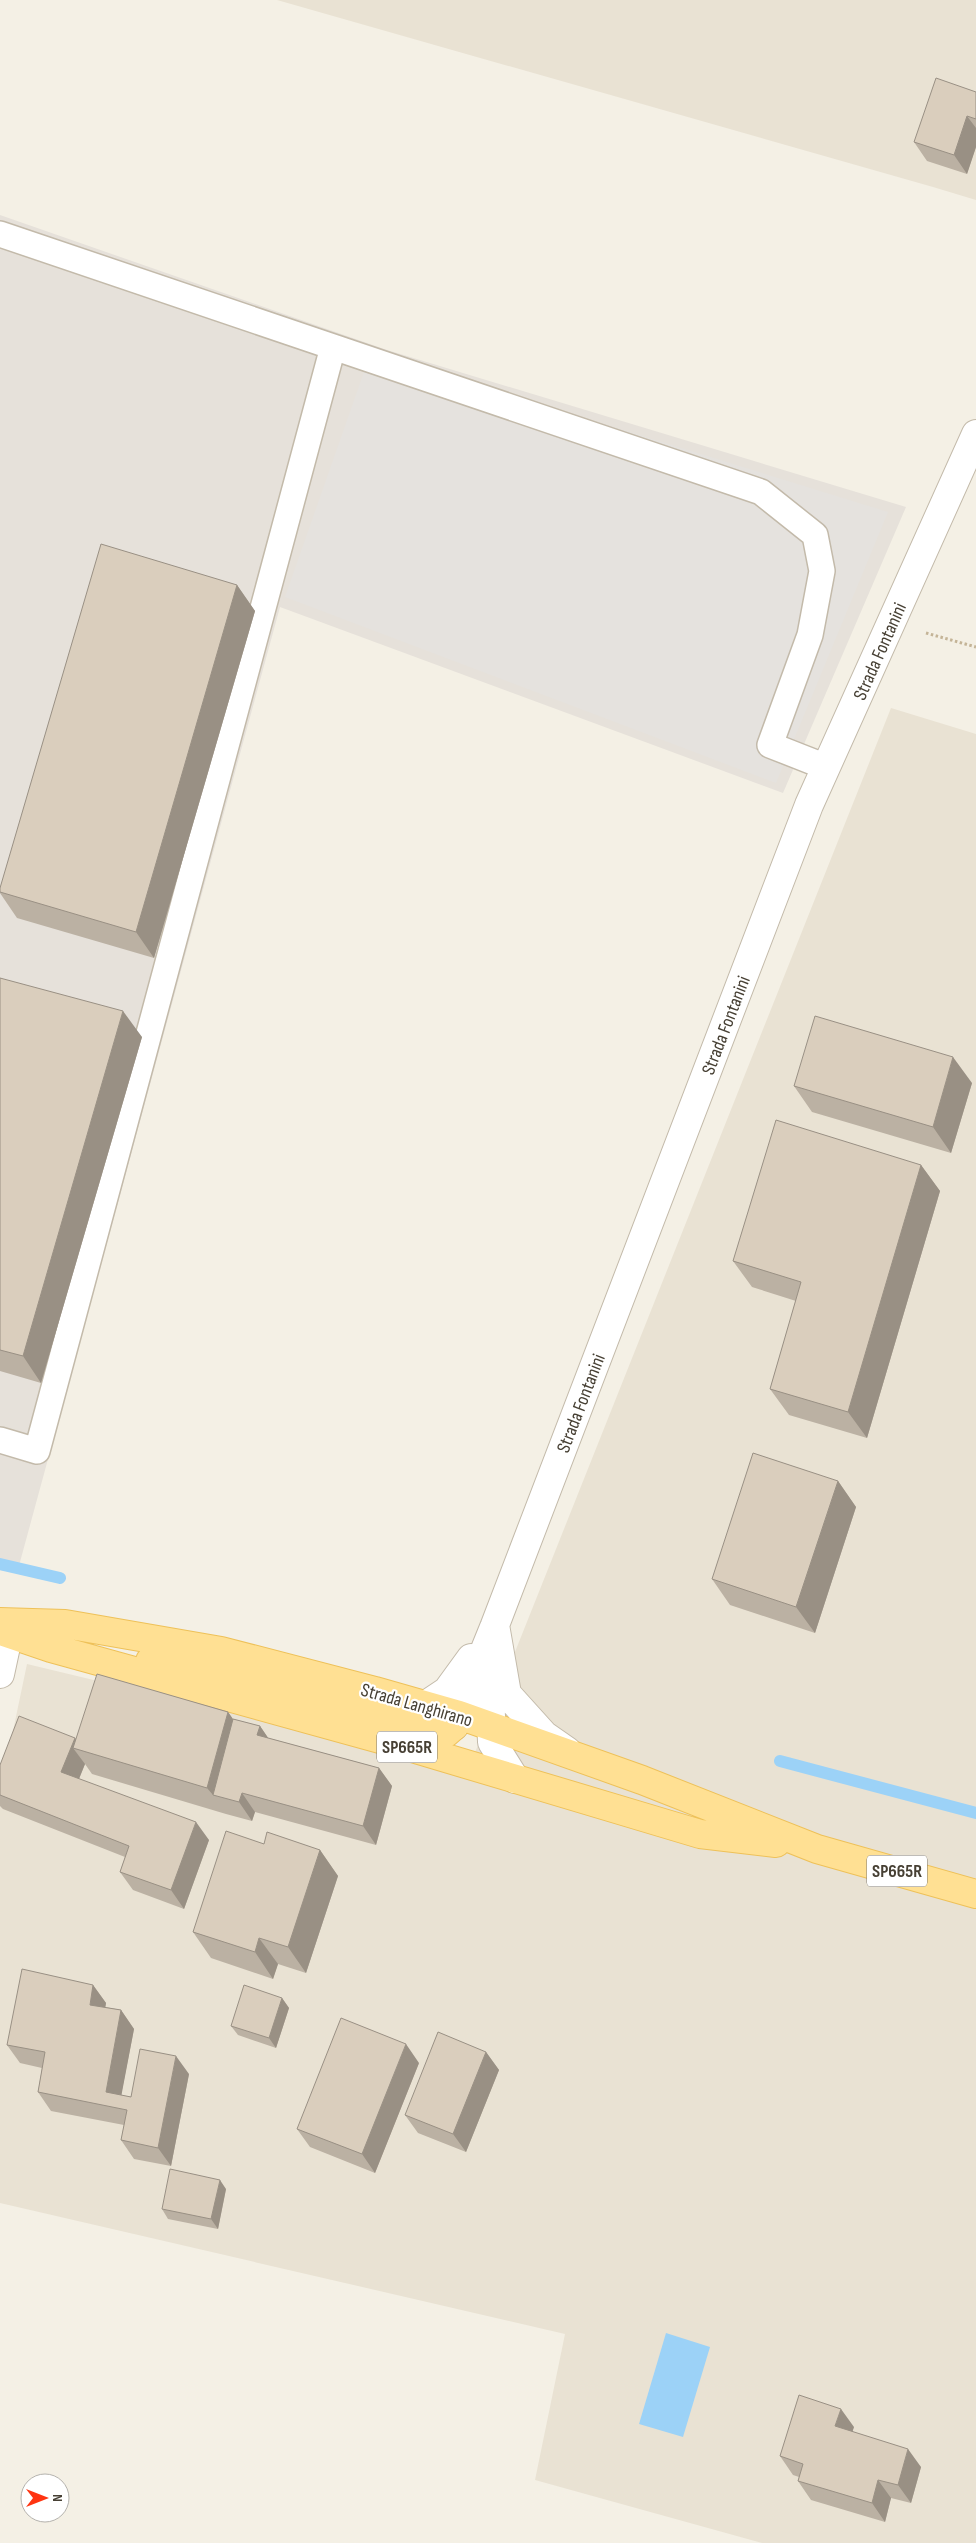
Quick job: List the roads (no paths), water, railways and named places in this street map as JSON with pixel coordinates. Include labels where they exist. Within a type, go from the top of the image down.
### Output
[{"type":"main road","name":"Strada Langhirano","points":[[5,1627],[65,1624],[221,1651],[426,1705],[456,1720],[492,1726],[642,1780],[818,1849],[976,1894]]},
{"type":"main road","name":"Strada Langhirano","points":[[5,1627],[101,1662],[515,1778],[700,1834],[818,1849]]},
{"type":"main road","name":"Strada Langhirano","points":[[101,1662],[143,1660],[191,1665],[437,1733],[446,1733],[456,1720]]},
{"type":"street","name":"Strada Fontanini","points":[[456,1720],[496,1625],[809,805],[976,434]]},
{"type":"street","name":"Strada Fontanini","points":[[426,1705],[447,1691],[496,1625]]},
{"type":"street","name":"Strada Fontanini","points":[[496,1625],[507,1694],[544,1735],[574,1756]]},
{"type":"street","points":[[496,1625],[489,1668],[492,1742],[515,1778]]},
{"type":"street","points":[[0,1674],[5,1627]]},
{"type":"lane","points":[[0,234],[761,492],[815,535],[822,570],[810,635],[770,745],[826,767]]},
{"type":"lane","points":[[0,1440],[38,1451],[333,347]]},
{"type":"water","points":[[666,2333],[710,2347],[683,2437],[639,2424]]},
{"type":"waterway","points":[[0,1564],[60,1578]]},
{"type":"waterway","points":[[780,1761],[976,1813]]}]
